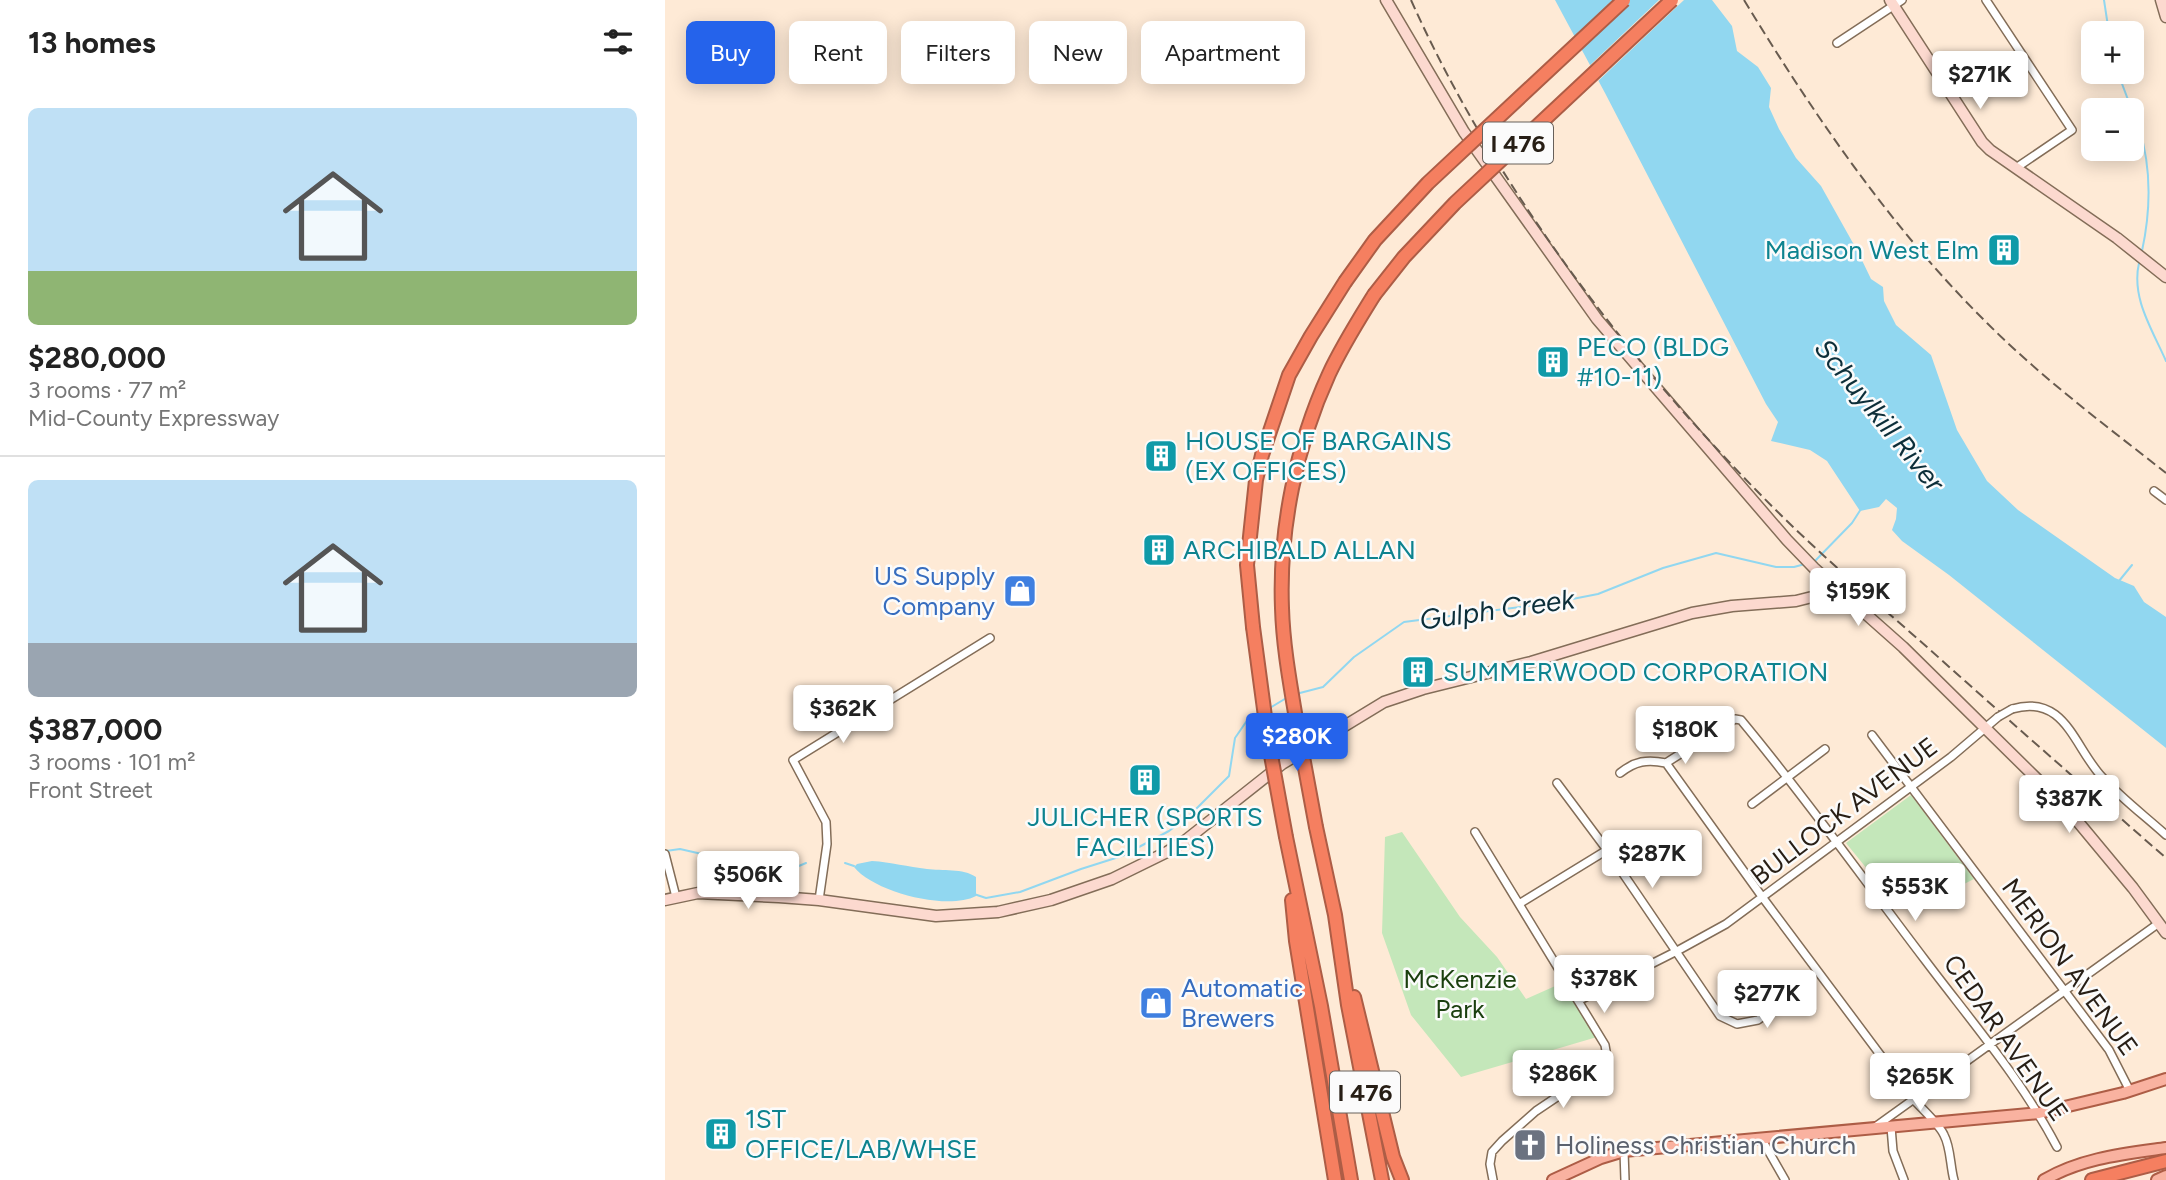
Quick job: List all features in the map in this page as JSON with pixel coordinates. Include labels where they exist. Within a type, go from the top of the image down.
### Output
[{"type":"highway","name":"I 476","points":[[1351,1180],[1321,1006],[1268,739],[1247,565],[1256,480],[1289,375],[1345,282],[1375,240],[1428,183],[1625,0]]},
{"type":"highway","name":"I 476","points":[[1382,1180],[1293,697],[1282,608],[1287,519],[1305,439],[1329,374],[1350,334],[1374,295],[1404,257],[1455,202],[1672,0]]},
{"type":"highway","points":[[1286,836],[1296,941],[1335,1180]]},
{"type":"highway","points":[[1335,915],[1393,1157],[1402,1180]]},
{"type":"highway","points":[[2092,1180],[2166,1161]]},
{"type":"highway","points":[[2122,1180],[2166,1169]]},
{"type":"main road","points":[[1386,0],[1465,132],[1597,319],[1802,556],[1910,654],[2067,809],[2133,888],[2166,933]]},
{"type":"main road","points":[[2161,0],[2166,18]]},
{"type":"main road","points":[[1895,2],[1982,142],[2166,277]]},
{"type":"main road","points":[[665,900],[698,893],[819,900],[936,916],[998,912],[1051,900],[1112,879],[1177,846],[1289,760],[1384,702],[1423,689],[1531,662],[1692,613],[1732,606],[1801,600],[1834,586]]},
{"type":"main road","points":[[1553,1180],[1601,1158],[1624,1151],[2039,1113],[2130,1091],[2166,1079]]},
{"type":"main road","points":[[2043,1180],[2091,1160],[2166,1148]]},
{"type":"main road","points":[[2157,1180],[2166,1176]]},
{"type":"street","points":[[1986,0],[2072,130],[2015,168]]},
{"type":"street","points":[[1837,43],[1895,2]]},
{"type":"street","points":[[2154,491],[2166,500]]},
{"type":"street","points":[[819,900],[827,845],[826,822],[793,760],[990,638]]},
{"type":"street","name":"BULLOCK AVENUE","points":[[1578,1001],[1726,925],[1837,844],[1951,757],[1998,717],[2012,709],[2038,707],[2060,718],[2101,776],[2166,835]]},
{"type":"street","name":"CEDAR AVENUE","points":[[1666,763],[1735,719],[1741,720],[1789,778],[1990,1045],[2039,1113],[2057,1147]]},
{"type":"street","name":"MERION AVENUE","points":[[1872,735],[2109,1050],[2130,1091]]},
{"type":"street","points":[[1752,804],[1825,749]]},
{"type":"street","points":[[1621,773],[1630,765],[1639,762],[1650,760],[1666,763],[1914,1100],[1946,1137],[1954,1180]]},
{"type":"street","points":[[1557,783],[1607,849],[1720,1016],[1737,1024],[1758,1020],[1806,985]]},
{"type":"street","points":[[1475,832],[1605,1045],[1607,1057],[1599,1068],[1536,1111],[1502,1140],[1492,1152],[1490,1164],[1493,1180]]},
{"type":"street","points":[[1519,904],[1607,849]]},
{"type":"street","points":[[665,854],[676,897]]},
{"type":"street","points":[[1872,1129],[2159,923]]},
{"type":"street","points":[[1891,1127],[1893,1151],[1904,1180]]},
{"type":"street","points":[[1761,1138],[1785,1180]]},
{"type":"street","points":[[1624,1151],[1625,1180]]},
{"type":"green space","points":[[1911,795],[1974,879],[1948,892],[1907,891],[1893,901],[1846,843]]},
{"type":"green space","name":"McKenzie Park","points":[[1402,832],[1460,917],[1497,957],[1526,999],[1562,983],[1597,1037],[1461,1077],[1411,1015],[1382,933],[1385,837]]},
{"type":"water","name":"Schuylkill River","points":[[1555,0],[1712,0],[1732,26],[1737,51],[1758,67],[1771,88],[1769,107],[1779,129],[1796,158],[1821,186],[1871,279],[1883,287],[1884,301],[1896,325],[1931,355],[1957,430],[1987,481],[2018,510],[2115,578],[2134,586],[2144,602],[2166,617],[2166,748],[1949,575],[1902,541],[1892,530],[1897,508],[1886,499],[1879,507],[1860,511],[1827,461],[1810,450],[1771,441],[1778,422],[1766,404]]},
{"type":"water","points":[[872,861],[971,874],[976,877],[976,896],[963,900],[930,900],[894,891],[877,884],[854,867]]},
{"type":"pier","points":[[1659,0],[1684,0],[1596,83],[1587,68]]},
{"type":"waterway","points":[[2104,0],[2107,21]]},
{"type":"waterway","points":[[2122,84],[2139,128],[2148,174],[2147,220],[2142,251]]},
{"type":"waterway","points":[[2139,263],[2137,276],[2140,301],[2166,361]]},
{"type":"waterway","name":"Gulph Creek","points":[[1814,562],[1852,523],[1861,509]]},
{"type":"waterway","name":"Gulph Creek","points":[[1296,694],[1323,687],[1354,657],[1404,622],[1552,603],[1598,594],[1663,568],[1716,553],[1776,567],[1805,564]]},
{"type":"waterway","points":[[2119,581],[2132,565]]},
{"type":"waterway","name":"Gulph Creek","points":[[1268,709],[1288,697]]},
{"type":"waterway","name":"Gulph Creek","points":[[974,894],[986,898],[1020,892],[1122,856],[1169,831],[1190,815],[1229,776],[1235,738],[1246,722],[1260,713]]},
{"type":"waterway","name":"Gulph Creek","points":[[666,851],[680,849],[715,857],[756,884],[806,863]]},
{"type":"waterway","name":"Gulph Creek","points":[[845,863],[854,866]]},
{"type":"railway","points":[[1411,0],[1443,67],[1519,197],[1608,321],[1705,436],[1776,511],[1819,551],[2166,858]]},
{"type":"railway","points":[[1744,0],[1826,128],[1918,249],[1987,323],[2030,363],[2166,473]]},
{"type":"place","name":"Madison West Elm","points":[[2004,250]]},
{"type":"place","name":"PECO (BLDG #10-11)","points":[[1553,362]]},
{"type":"place","name":"HOUSE OF BARGAINS (EX OFFICES)","points":[[1161,456]]},
{"type":"place","name":"ARCHIBALD ALLAN","points":[[1159,550]]},
{"type":"place","name":"US Supply Company","points":[[1020,591]]},
{"type":"place","name":"SUMMERWOOD CORPORATION","points":[[1418,672]]},
{"type":"place","name":"JULICHER (SPORTS FACILITIES)","points":[[1145,780]]},
{"type":"place","name":"Automatic Brewers","points":[[1156,1003]]},
{"type":"place","name":"1ST OFFICE/LAB/WHSE","points":[[721,1134]]},
{"type":"place","name":"Holiness Christian Church","points":[[1530,1145]]}]
